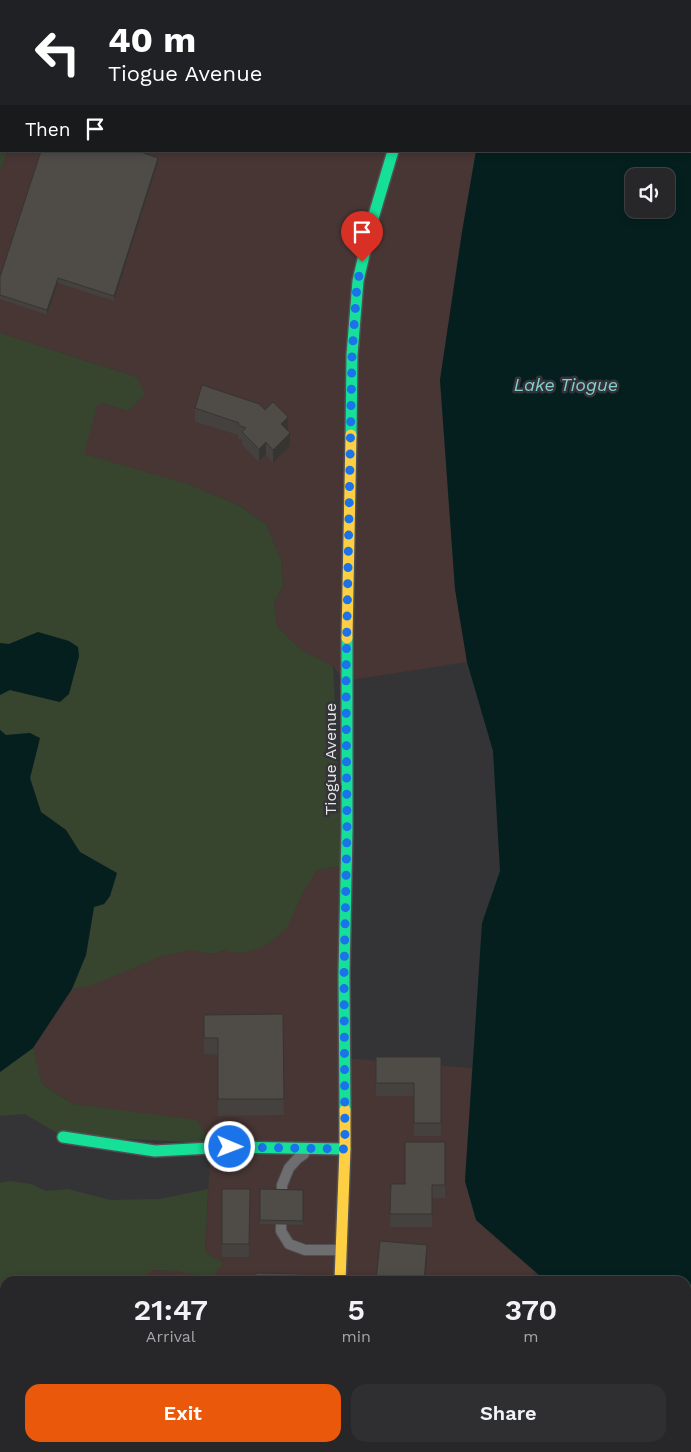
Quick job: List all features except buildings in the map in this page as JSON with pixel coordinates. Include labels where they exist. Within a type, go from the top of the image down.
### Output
[{"type":"main road","name":"Tiogue Avenue","points":[[340,1276],[345,1149],[346,675],[352,355],[358,281],[371,225],[393,152]]},
{"type":"main road","points":[[62,1137],[155,1151],[230,1147],[345,1149]]},
{"type":"lane","points":[[315,1149],[298,1158],[288,1168],[282,1185],[281,1231],[289,1244],[305,1250],[341,1250]]},
{"type":"shaded area","points":[[8,152],[476,152],[440,380],[455,589],[467,662],[344,681],[333,666],[303,651],[277,627],[274,603],[283,585],[281,560],[266,524],[240,506],[188,484],[83,454],[96,405],[104,403],[128,411],[136,377],[0,333],[0,171]]},
{"type":"shaded area","points":[[342,866],[344,1058],[472,1068],[465,1181],[476,1220],[535,1272],[533,1276],[213,1276],[222,1263],[205,1253],[211,1143],[134,1113],[73,1104],[42,1084],[33,1048],[72,989],[91,984],[153,960],[153,958],[190,950],[213,954],[227,949],[302,894],[317,870]]},
{"type":"shaded area","points":[[152,1270],[177,1271],[202,1276],[141,1276]]},
{"type":"green space","points":[[0,152],[8,152],[0,171]]},
{"type":"green space","points":[[0,333],[136,377],[145,394],[128,411],[104,403],[97,405],[84,454],[188,484],[240,506],[266,524],[281,560],[283,585],[274,603],[277,627],[303,651],[333,666],[342,866],[317,870],[302,894],[287,928],[265,946],[243,953],[229,952],[227,949],[213,954],[190,950],[154,958],[92,985],[72,989],[86,955],[94,907],[104,904],[110,896],[117,873],[80,852],[66,830],[41,812],[30,778],[39,742],[30,733],[6,735],[0,730],[0,695],[9,690],[60,702],[38,632],[9,644],[0,643]]},
{"type":"green space","points":[[33,1048],[42,1084],[73,1104],[197,1120],[211,1143],[62,1136],[25,1114],[0,1116],[0,1072]]},
{"type":"green space","points":[[10,1181],[31,1184],[46,1191],[68,1189],[110,1200],[160,1199],[208,1189],[205,1252],[223,1263],[213,1276],[153,1270],[142,1276],[0,1276],[0,1183]]},
{"type":"water","name":"Lake Tiogue","points":[[476,152],[691,152],[691,1276],[540,1276],[476,1220],[465,1181],[482,923],[500,871],[493,751],[467,662],[455,589],[440,380]]},
{"type":"water","points":[[38,632],[69,641],[78,647],[79,656],[69,694],[60,702],[10,690],[0,695],[0,643],[9,644]]},
{"type":"water","points":[[0,730],[6,735],[30,733],[40,738],[30,778],[41,812],[66,830],[80,852],[117,873],[110,896],[104,904],[94,907],[86,955],[72,989],[33,1048],[0,1072]]},
{"type":"traffic: fast","points":[[351,435],[352,355],[358,281],[371,225],[393,152]]},
{"type":"traffic: fast","points":[[345,1110],[344,975],[347,830],[347,638]]},
{"type":"traffic: fast","points":[[63,1137],[155,1151],[230,1147],[345,1149]]},
{"type":"traffic: slow","points":[[347,638],[351,435]]},
{"type":"traffic: slow","points":[[340,1276],[345,1110]]},
{"type":"route","points":[[230,1147],[345,1149],[346,675],[352,445],[352,355],[357,285],[362,262]]}]
